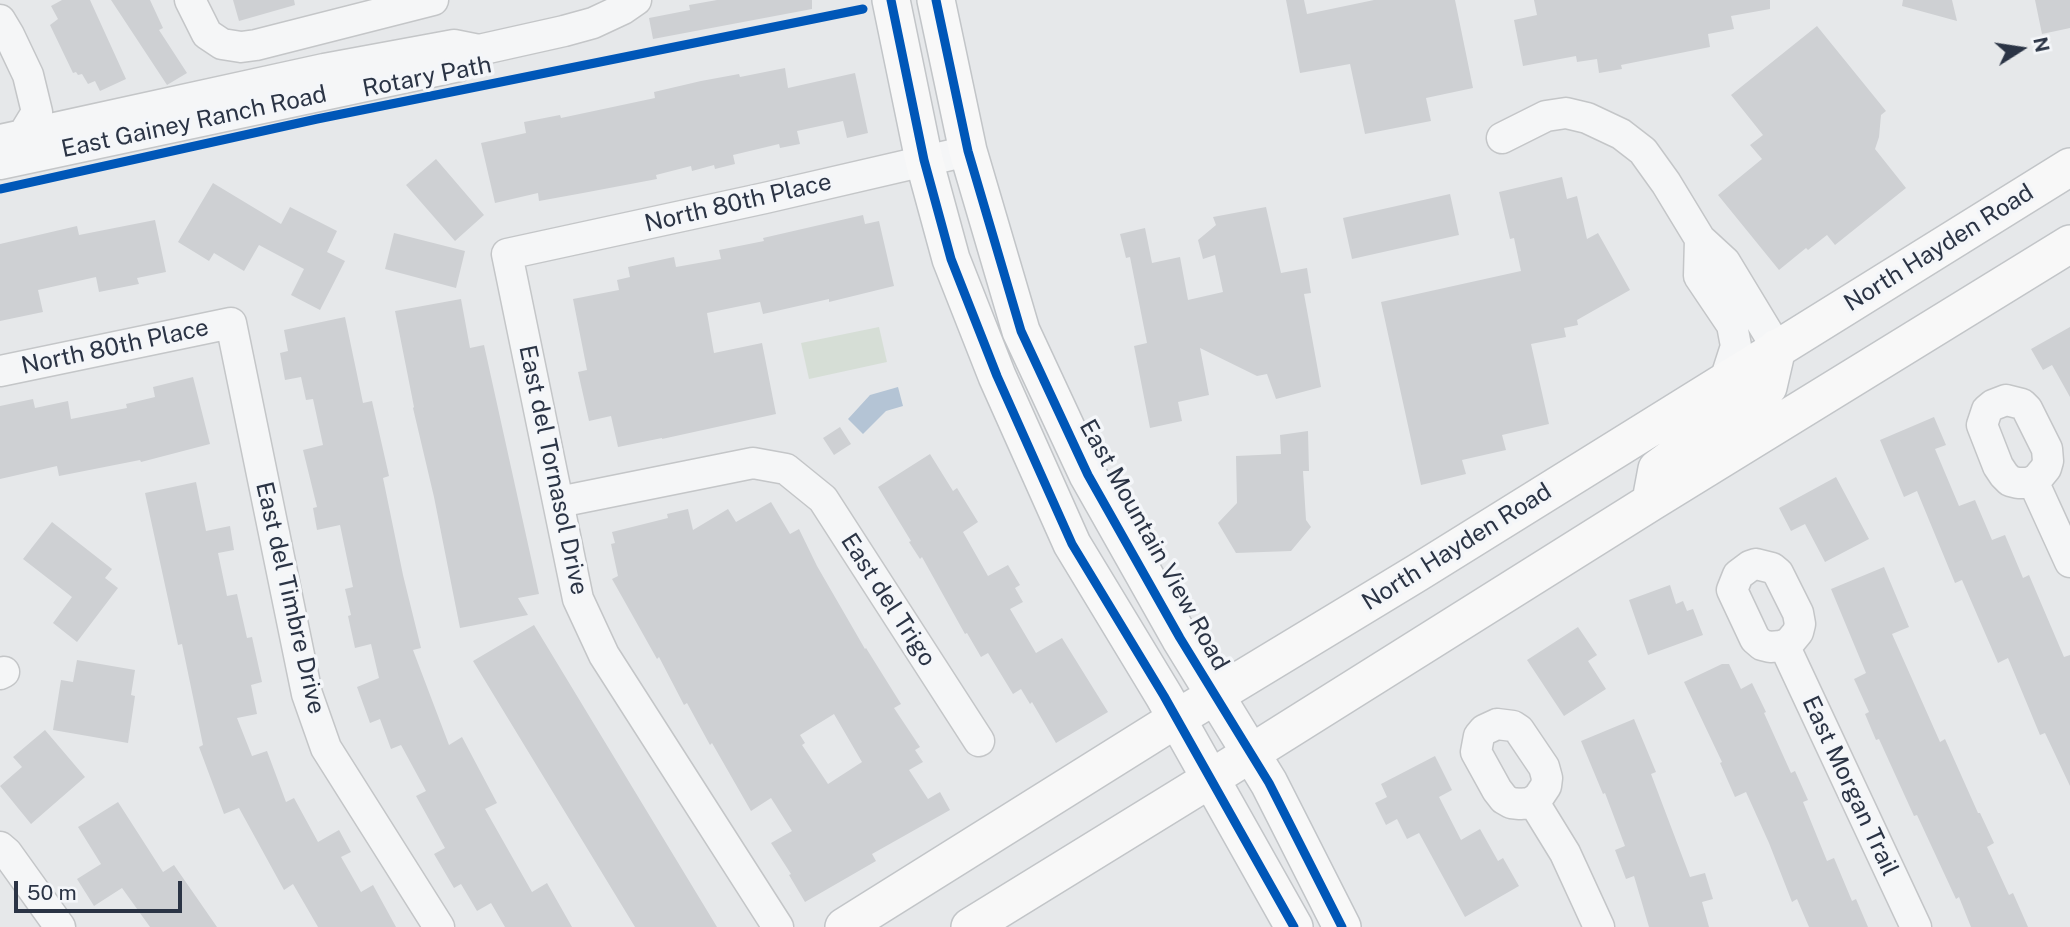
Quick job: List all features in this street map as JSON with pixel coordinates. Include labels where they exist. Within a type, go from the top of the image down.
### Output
[{"type":"main road","points":[[891,0],[924,160],[951,259],[997,376],[1067,533],[1211,778],[1294,927]]},
{"type":"main road","name":"East Mountain View Road","points":[[936,0],[968,151],[1015,312],[1027,343],[1088,475],[1180,638],[1251,752],[1342,927]]},
{"type":"main road","name":"North Hayden Road","points":[[844,927],[2070,167]]},
{"type":"main road","points":[[970,927],[2070,244]]},
{"type":"main road","points":[[1651,502],[1657,469],[1768,387],[1777,348]]},
{"type":"street","points":[[190,0],[207,34],[222,44],[240,47],[433,0]]},
{"type":"street","name":"East Gainey Ranch Road","points":[[10,143],[458,66],[479,50],[593,23],[636,0]]},
{"type":"street","name":"East Gainey Ranch Road","points":[[0,20],[28,75],[37,112],[10,143]]},
{"type":"street","points":[[1502,138],[1546,116],[1566,113],[1587,118],[1621,134],[1643,151],[1700,239],[1725,262],[1777,348]]},
{"type":"street","name":"North 80th Place","points":[[508,254],[968,151]]},
{"type":"street","points":[[1700,239],[1699,276],[1732,325],[1736,345],[1725,380]]},
{"type":"street","name":"East del Tornasol Drive","points":[[508,254],[578,599],[604,654],[778,927]]},
{"type":"street","name":"North 80th Place","points":[[0,371],[231,323]]},
{"type":"street","name":"East del Timbre Drive","points":[[231,323],[307,694],[326,748],[439,927]]},
{"type":"street","name":"East del Trigo","points":[[559,502],[752,463],[786,469],[823,499],[979,741]]},
{"type":"street","points":[[2033,481],[2070,562]]},
{"type":"street","name":"East Morgan Trail","points":[[1784,645],[1916,927]]},
{"type":"street","points":[[1533,801],[1565,853],[1599,927]]},
{"type":"street","points":[[0,847],[60,927]]},
{"type":"shaded area","points":[[879,327],[887,362],[809,379],[801,343]]},
{"type":"water","points":[[898,387],[903,406],[886,411],[863,434],[848,419],[870,395]]},
{"type":"building","points":[[62,0],[90,0],[126,79],[100,91],[95,81],[88,84],[82,74],[73,73],[50,25],[58,19],[51,6]]},
{"type":"building","points":[[111,0],[150,0],[163,28],[159,30],[187,73],[167,85]]},
{"type":"building","points":[[233,0],[294,0],[295,5],[239,21]]},
{"type":"building","points":[[717,0],[812,0],[812,9],[653,39],[649,18],[690,10],[689,5]]},
{"type":"building","points":[[1286,0],[1304,0],[1307,14],[1374,0],[1455,0],[1473,88],[1426,98],[1431,121],[1365,134],[1350,64],[1300,73]]},
{"type":"building","points":[[1534,0],[1770,0],[1770,9],[1731,16],[1734,29],[1708,34],[1710,47],[1621,65],[1622,69],[1599,73],[1597,59],[1577,62],[1576,56],[1523,66],[1514,20],[1537,15]]},
{"type":"building","points":[[1903,0],[1952,0],[1957,21],[1902,6]]},
{"type":"building","points":[[2035,0],[2070,0],[2070,28],[2042,34]]},
{"type":"building","points":[[1817,26],[1886,111],[1881,115],[1875,149],[1906,188],[1835,245],[1827,235],[1779,270],[1718,195],[1762,159],[1750,145],[1763,135],[1731,95]]},
{"type":"building","points":[[785,68],[788,88],[855,73],[868,133],[847,138],[843,121],[797,131],[800,144],[780,148],[779,144],[733,155],[735,164],[715,169],[714,165],[692,171],[691,166],[656,175],[657,179],[583,193],[539,201],[538,193],[495,203],[481,143],[526,133],[524,122],[560,115],[561,118],[655,98],[654,92],[701,81]]},
{"type":"building","points":[[436,159],[484,215],[455,241],[406,185]]},
{"type":"building","points":[[1562,177],[1567,199],[1577,196],[1587,239],[1598,233],[1630,290],[1577,320],[1578,325],[1564,328],[1566,337],[1531,344],[1549,424],[1502,435],[1506,450],[1462,460],[1466,474],[1421,485],[1381,302],[1521,271],[1514,238],[1510,239],[1499,192]]},
{"type":"building","points":[[213,183],[281,224],[290,207],[337,231],[327,252],[345,261],[320,310],[291,295],[304,269],[259,245],[244,271],[214,253],[209,261],[178,242]]},
{"type":"building","points":[[1450,194],[1459,235],[1352,259],[1343,218]]},
{"type":"building","points":[[1266,207],[1281,273],[1307,268],[1311,293],[1304,294],[1321,387],[1276,399],[1267,374],[1257,376],[1200,348],[1209,395],[1178,402],[1182,421],[1150,428],[1134,346],[1147,343],[1130,257],[1126,258],[1120,234],[1145,228],[1152,263],[1180,257],[1188,300],[1223,292],[1215,255],[1203,259],[1198,240],[1216,225],[1213,217]]},
{"type":"building","points":[[863,215],[865,224],[879,221],[894,286],[763,314],[760,302],[707,313],[714,353],[762,343],[776,414],[618,447],[611,416],[589,421],[578,372],[587,370],[573,299],[619,290],[617,280],[630,277],[628,267],[674,257],[676,267],[721,259],[719,250]]},
{"type":"building","points":[[155,220],[166,272],[137,278],[139,284],[99,292],[96,277],[38,290],[43,312],[0,321],[0,244],[77,226],[79,235]]},
{"type":"building","points":[[394,233],[465,251],[456,288],[385,269]]},
{"type":"building","points":[[461,299],[470,348],[484,345],[539,594],[518,598],[528,615],[460,628],[395,311]]},
{"type":"building","points":[[345,317],[363,403],[372,401],[389,476],[383,478],[421,648],[413,650],[449,745],[462,737],[497,803],[485,809],[532,892],[547,883],[572,927],[505,927],[491,903],[477,911],[461,884],[454,888],[434,854],[445,848],[416,796],[426,791],[401,745],[391,749],[380,719],[370,723],[357,687],[379,678],[371,644],[355,648],[345,589],[353,587],[340,525],[317,530],[313,508],[317,507],[303,450],[323,445],[313,399],[306,400],[301,377],[285,380],[280,353],[288,351],[284,330]]},
{"type":"building","points":[[2070,327],[2070,397],[2052,365],[2043,370],[2031,349]]},
{"type":"building","points":[[193,377],[210,444],[141,462],[140,460],[59,476],[57,466],[0,479],[0,406],[33,399],[35,408],[68,401],[71,419],[127,408],[126,404],[155,397],[153,387]]},
{"type":"building","points":[[1934,417],[1946,445],[1935,449],[1959,506],[1975,500],[1992,540],[2005,535],[2023,578],[2029,575],[2064,657],[2070,655],[2070,786],[2045,733],[2040,735],[2008,658],[1998,663],[1962,580],[1955,583],[1917,491],[1904,497],[1880,440]]},
{"type":"building","points":[[840,427],[851,444],[834,455],[823,438]]},
{"type":"building","points":[[1308,431],[1309,471],[1303,471],[1306,520],[1311,527],[1291,551],[1236,553],[1218,523],[1237,503],[1236,456],[1281,454],[1280,435]]},
{"type":"building","points":[[930,454],[953,491],[957,488],[978,522],[963,532],[988,576],[1008,565],[1020,585],[1015,588],[1023,602],[1010,609],[1036,653],[1062,638],[1108,712],[1056,743],[1032,702],[1030,704],[1021,689],[1013,694],[988,653],[981,657],[967,633],[965,634],[922,557],[920,559],[909,542],[911,541],[878,487]]},
{"type":"building","points":[[1836,477],[1869,539],[1825,562],[1805,524],[1791,531],[1779,508]]},
{"type":"building","points":[[196,482],[206,531],[230,526],[234,550],[218,553],[227,596],[237,594],[247,638],[252,637],[262,682],[251,685],[257,714],[237,718],[252,756],[267,751],[286,802],[294,798],[318,842],[339,830],[351,852],[341,857],[361,892],[373,885],[396,927],[318,927],[293,884],[284,890],[239,808],[224,814],[199,747],[203,745],[182,644],[178,645],[145,493]]},
{"type":"building","points":[[771,502],[790,534],[799,529],[865,649],[901,704],[894,708],[920,747],[915,750],[923,762],[909,770],[928,799],[940,792],[950,810],[872,854],[876,861],[805,902],[771,843],[792,831],[771,798],[751,811],[687,703],[684,705],[659,657],[657,659],[612,579],[618,576],[611,544],[615,543],[612,532],[668,518],[667,514],[688,509],[693,530],[728,509],[736,522]],"holes":[[[834,714],[862,762],[828,784],[802,745],[805,743],[800,735]]]},
{"type":"building","points":[[52,522],[112,569],[105,578],[118,588],[77,642],[53,623],[72,597],[23,559]]},
{"type":"building","points":[[1884,567],[1909,627],[1892,634],[1940,742],[1945,739],[1994,843],[1987,847],[2009,895],[2013,893],[2028,927],[1971,927],[1959,897],[1956,899],[1865,714],[1869,712],[1854,679],[1866,673],[1831,589]]},
{"type":"building","points":[[1670,585],[1676,604],[1683,601],[1687,611],[1693,609],[1703,635],[1648,655],[1629,600]]},
{"type":"building","points":[[534,625],[717,927],[635,927],[473,661]]},
{"type":"building","points":[[1578,627],[1597,655],[1588,661],[1606,689],[1564,716],[1527,660]]},
{"type":"building","points":[[77,660],[135,670],[131,695],[135,696],[128,743],[53,730],[61,680],[73,682]]},
{"type":"building","points":[[1722,664],[1729,664],[1741,689],[1752,683],[1791,773],[1795,771],[1808,800],[1803,802],[1827,861],[1834,858],[1852,901],[1856,899],[1868,927],[1809,927],[1797,899],[1792,902],[1746,792],[1735,797],[1720,763],[1722,762],[1684,682]]},
{"type":"building","points":[[1634,719],[1656,772],[1651,774],[1690,877],[1705,873],[1713,899],[1702,902],[1709,927],[1649,927],[1634,876],[1626,879],[1615,850],[1625,846],[1581,741]]},
{"type":"building","points":[[45,730],[85,777],[31,824],[0,786],[22,767],[13,757]]},
{"type":"building","points":[[1435,756],[1452,790],[1439,797],[1461,840],[1480,829],[1498,861],[1503,858],[1519,886],[1465,917],[1419,833],[1407,839],[1397,819],[1386,825],[1375,803],[1387,797],[1381,784]]},
{"type":"building","points":[[118,802],[163,872],[174,865],[217,927],[150,927],[122,888],[94,906],[77,879],[101,864],[78,827]]},
{"type":"cycle path","points":[[891,0],[924,160],[951,259],[997,376],[1072,544],[1164,696],[1294,927]]},
{"type":"cycle path","points":[[936,0],[968,151],[1021,331],[1088,475],[1180,638],[1269,783],[1342,927]]},
{"type":"cycle path","name":"Rotary Path","points":[[0,189],[317,119],[863,9]]}]
